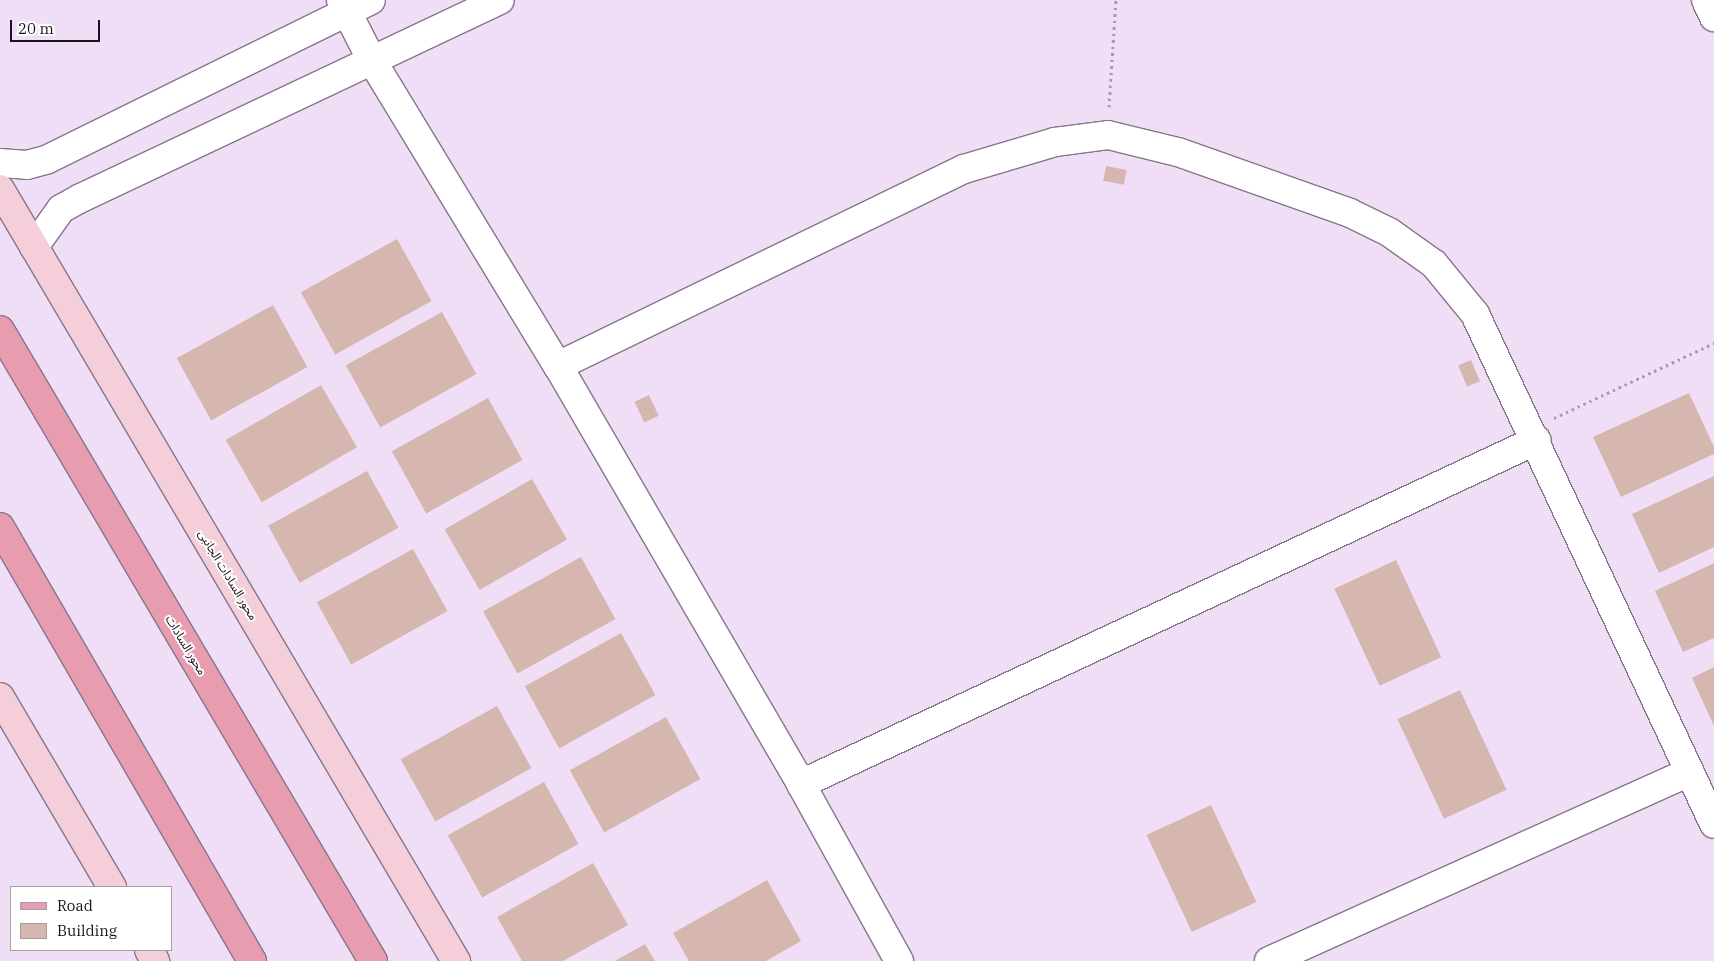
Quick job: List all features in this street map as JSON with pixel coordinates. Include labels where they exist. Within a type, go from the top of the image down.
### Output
[{"type":"main road","name":"محور السادات","points":[[0,330],[373,961]]},
{"type":"main road","points":[[0,527],[252,961]]},
{"type":"street","points":[[0,164],[28,165],[46,160],[344,6],[371,0]]},
{"type":"street","points":[[34,247],[61,210],[81,198],[500,0]]},
{"type":"street","points":[[1706,0],[1714,16]]},
{"type":"street","points":[[344,6],[372,59],[558,366],[801,784],[899,961]]},
{"type":"street","points":[[558,366],[964,169],[1055,142],[1108,135],[1178,152],[1350,213],[1410,246],[1451,281],[1475,314],[1534,434],[1596,575],[1714,824]]},
{"type":"street","name":"محور السادات الجانبى","points":[[0,189],[456,961]]},
{"type":"street","points":[[801,784],[1534,434]]},
{"type":"street","points":[[0,697],[111,886]]},
{"type":"street","points":[[1269,961],[1689,772]]},
{"type":"path","points":[[1108,135],[1116,0]]},
{"type":"path","points":[[1534,434],[1714,343]]},
{"type":"building","points":[[1106,166],[1127,170],[1124,185],[1103,181]]},
{"type":"building","points":[[397,239],[431,301],[335,354],[301,292]]},
{"type":"building","points":[[273,305],[307,367],[211,420],[177,358]]},
{"type":"building","points":[[442,312],[476,374],[380,427],[346,365]]},
{"type":"building","points":[[1471,360],[1480,381],[1467,387],[1458,365]]},
{"type":"building","points":[[321,385],[357,447],[262,502],[226,440]]},
{"type":"building","points":[[1689,393],[1714,447],[1714,454],[1621,497],[1593,437]]},
{"type":"building","points":[[649,395],[659,416],[644,423],[634,402]]},
{"type":"building","points":[[488,398],[522,460],[426,513],[392,451]]},
{"type":"building","points":[[367,471],[399,528],[300,583],[268,526]]},
{"type":"building","points":[[1714,476],[1714,547],[1659,573],[1632,514]]},
{"type":"building","points":[[532,479],[567,540],[480,590],[445,530]]},
{"type":"building","points":[[413,549],[447,611],[351,664],[317,602]]},
{"type":"building","points":[[581,557],[615,619],[517,673],[483,611]]},
{"type":"building","points":[[1396,560],[1441,657],[1380,686],[1334,589]]},
{"type":"building","points":[[1714,563],[1714,638],[1683,652],[1655,591]]},
{"type":"building","points":[[621,633],[655,695],[559,748],[525,686]]},
{"type":"building","points":[[1714,667],[1714,726],[1692,678]]},
{"type":"building","points":[[1460,690],[1506,790],[1444,819],[1397,719]]},
{"type":"building","points":[[497,706],[531,768],[435,821],[401,759]]},
{"type":"building","points":[[666,717],[700,779],[604,832],[570,770]]},
{"type":"building","points":[[544,782],[578,844],[482,897],[448,835]]},
{"type":"building","points":[[1211,805],[1256,902],[1192,932],[1147,835]]},
{"type":"building","points":[[593,863],[628,925],[563,961],[522,961],[497,917]]},
{"type":"building","points":[[767,880],[801,941],[766,961],[689,961],[673,933]]},
{"type":"building","points":[[645,944],[655,961],[615,961]]}]
